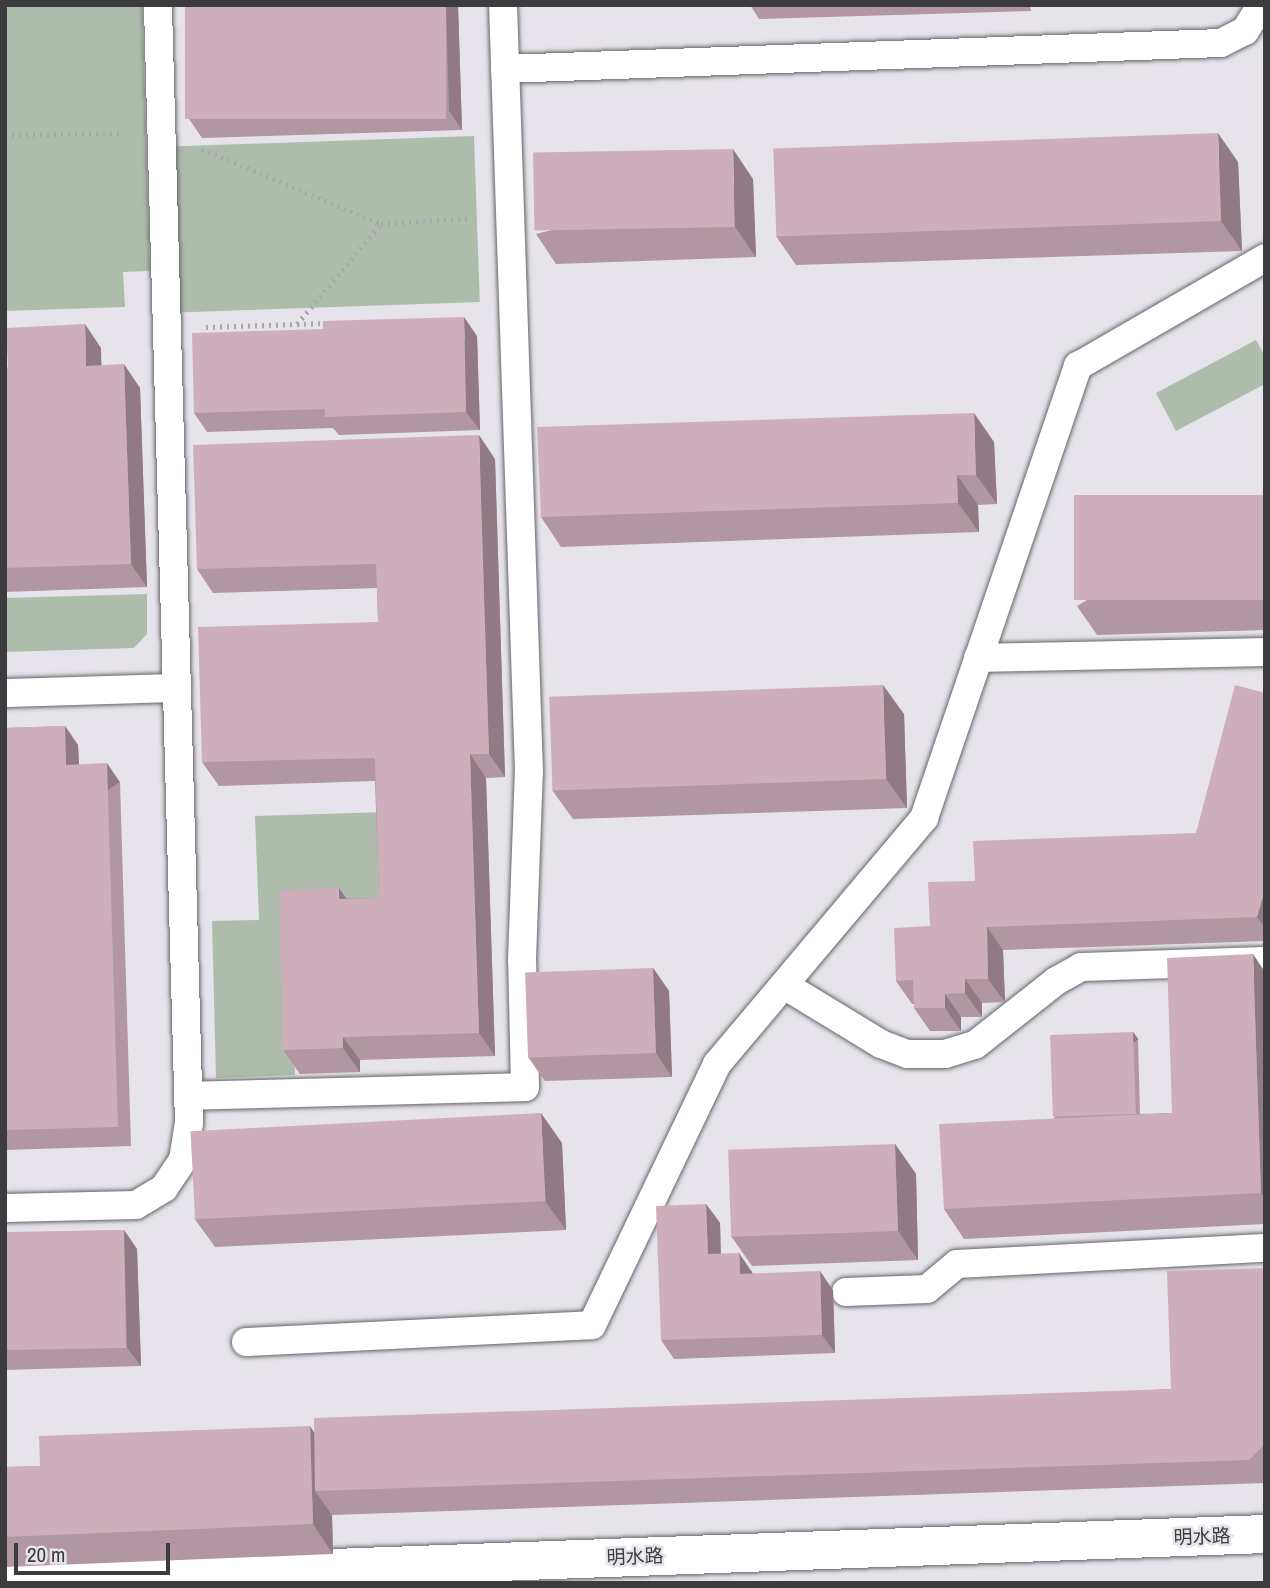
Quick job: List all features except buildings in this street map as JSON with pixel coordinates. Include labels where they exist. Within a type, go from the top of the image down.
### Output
[{"type":"street","name":"明水路","points":[[5,1580],[485,1572],[1265,1534]]},
{"type":"lane","points":[[5,1208],[136,1205],[164,1188],[183,1160],[188,1096],[158,5]]},
{"type":"lane","points":[[188,1096],[525,1087],[522,959],[529,772],[503,5]]},
{"type":"lane","points":[[505,69],[1221,43],[1245,31],[1261,5]]},
{"type":"lane","points":[[246,1342],[592,1325],[718,1064],[924,818],[1078,366],[1265,258]]},
{"type":"lane","points":[[978,658],[1265,652]]},
{"type":"lane","points":[[5,693],[177,688]]},
{"type":"lane","points":[[784,985],[881,1044],[906,1054],[945,1054],[975,1045],[1056,981],[1081,967],[1265,961]]},
{"type":"lane","points":[[846,1292],[927,1289],[957,1264],[1265,1248]]},
{"type":"path","points":[[5,135],[162,132],[381,224],[510,215]]},
{"type":"path","points":[[297,324],[381,224]]},
{"type":"path","points":[[167,328],[338,323]]},
{"type":"green space","points":[[5,5],[142,5],[150,271],[123,272],[125,307],[5,311]]},
{"type":"green space","points":[[474,136],[480,302],[179,312],[173,147]]},
{"type":"green space","points":[[1256,340],[1265,356],[1265,384],[1176,431],[1156,393]]},
{"type":"green space","points":[[147,594],[147,634],[134,648],[5,652],[5,598]]},
{"type":"green space","points":[[387,812],[391,917],[291,910],[295,1075],[216,1078],[212,921],[259,920],[255,816]]}]
